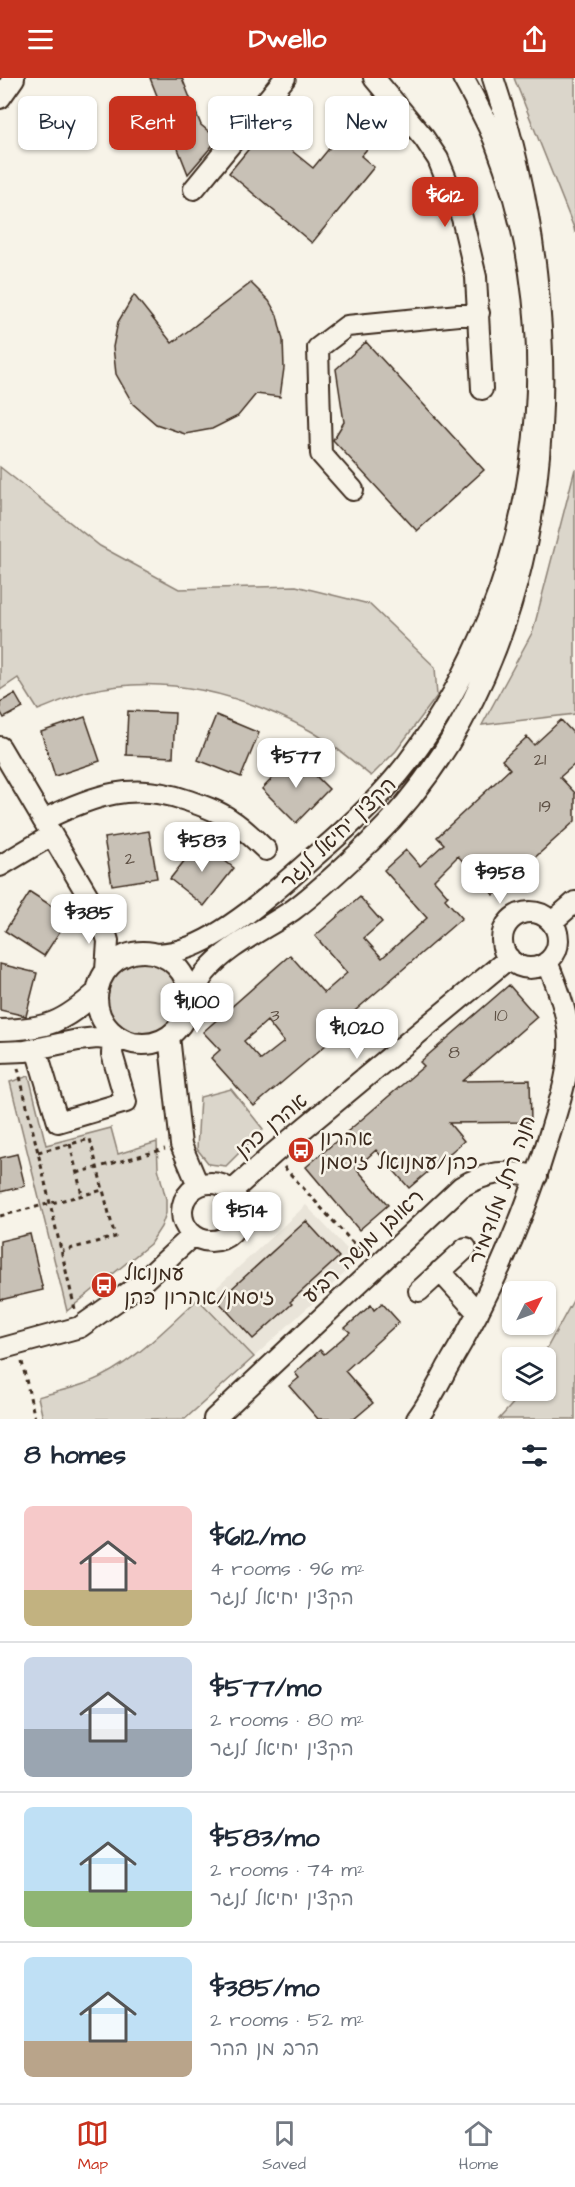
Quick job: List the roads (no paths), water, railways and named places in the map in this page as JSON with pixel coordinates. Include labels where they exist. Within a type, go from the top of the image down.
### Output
[{"type":"street","points":[[0,98],[14,78]]},
{"type":"street","points":[[194,189],[285,78]]},
{"type":"street","points":[[375,78],[424,138],[438,159],[450,188],[471,251],[476,277],[482,389]]},
{"type":"street","name":"הקצין יחיאל לנגר","points":[[150,953],[184,949],[203,941],[246,913],[277,889],[344,831],[406,764],[449,700],[486,626],[522,513],[530,470],[537,401],[538,336],[531,276],[515,204],[493,137],[463,78]]},
{"type":"street","points":[[493,78],[517,127],[531,166],[550,240]]},
{"type":"street","points":[[353,490],[321,454],[318,348],[347,326],[478,313]]},
{"type":"street","name":"הקצין יחיאל לנגר","points":[[188,1007],[203,975],[216,962],[294,909],[370,841],[427,780],[491,677],[510,636],[548,519],[556,474]]},
{"type":"street","points":[[0,747],[101,918],[108,941],[106,970],[98,991],[98,1007],[104,1021],[120,1040]]},
{"type":"street","points":[[0,866],[76,804],[110,793],[135,790],[171,794],[202,805],[231,819],[266,850]]},
{"type":"street","points":[[552,922],[575,902]]},
{"type":"street","points":[[535,912],[552,922],[558,939],[557,948],[547,962],[531,968],[515,964],[509,958],[502,940],[504,930],[516,915],[535,912]]},
{"type":"street","points":[[7,1052],[98,1038],[141,1044],[156,1042],[169,1036],[178,1028],[185,1018],[189,994],[186,981],[175,965],[131,945],[101,918]]},
{"type":"street","points":[[106,970],[122,957],[150,953]]},
{"type":"street","name":"אהרן כהן","points":[[232,1191],[273,1154],[509,958]]},
{"type":"street","name":"חנה רחל מלודמיר","points":[[417,1419],[478,1313],[521,1219],[537,1176],[562,1094],[569,1035],[558,988],[547,962]]},
{"type":"street","points":[[0,1030],[22,1030],[66,1018],[98,991]]},
{"type":"street","points":[[169,1036],[181,1145],[198,1185]]},
{"type":"street","points":[[36,1049],[58,1122],[126,1102],[112,1054],[120,1040]]},
{"type":"street","name":"ראובן מנשה רביע","points":[[214,1419],[461,1187],[493,1173],[511,1171],[537,1176]]},
{"type":"street","points":[[216,1183],[232,1191],[240,1208],[236,1227],[229,1234],[221,1239],[202,1239],[193,1235],[186,1228],[182,1218],[182,1208],[184,1198],[190,1191],[198,1185],[216,1183]]},
{"type":"street","points":[[9,1347],[80,1327],[138,1286],[193,1235]]},
{"type":"street","points":[[419,1291],[466,1248]]},
{"type":"street","points":[[440,1271],[478,1313]]},
{"type":"place","name":"אהרון כהן/עמנואל זיסמן","points":[[301,1150]]},
{"type":"place","name":"עמנואל זיסמן/אהרון כהן","points":[[104,1285]]}]
